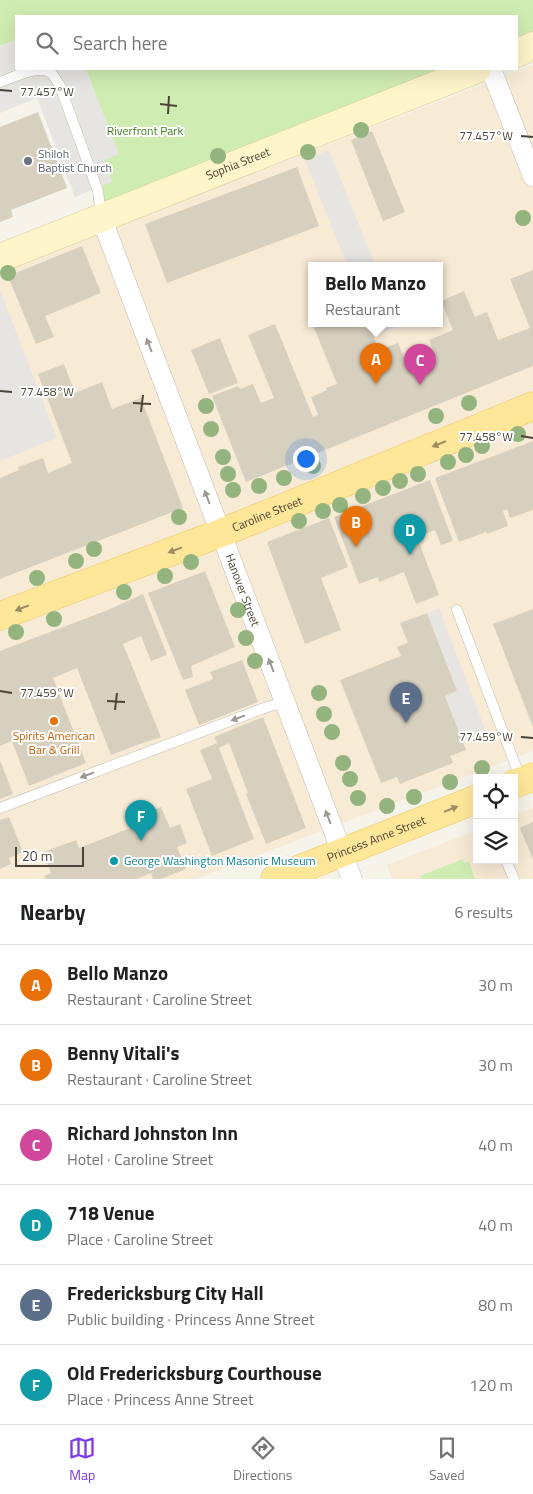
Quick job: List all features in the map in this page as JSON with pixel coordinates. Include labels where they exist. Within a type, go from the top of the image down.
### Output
[{"type":"main road","points":[[518,52],[533,46]]},
{"type":"main road","name":"Sophia Street","points":[[0,258],[473,70]]},
{"type":"main road","name":"Caroline Street","points":[[0,616],[221,533],[533,406]]},
{"type":"main road","name":"Princess Anne Street","points":[[275,879],[473,801]]},
{"type":"street","points":[[491,70],[533,176]]},
{"type":"street","name":"Hanover Street","points":[[101,217],[352,879]]},
{"type":"lane","points":[[0,82],[28,72],[41,70],[49,71],[54,76],[60,86],[98,191],[101,217]]},
{"type":"lane","points":[[457,610],[523,781]]},
{"type":"lane","points":[[0,808],[267,707],[285,702]]},
{"type":"lane","points":[[508,864],[514,879]]},
{"type":"shaded area","points":[[15,40],[15,70],[86,70],[119,154],[104,160],[112,182],[75,197],[37,98],[0,113],[0,46]]},
{"type":"shaded area","points":[[533,65],[533,751],[195,879],[0,879],[0,272]]},
{"type":"shaded area","points":[[329,150],[374,262],[346,262],[305,160]]},
{"type":"shaded area","points":[[0,290],[57,438],[0,461]]},
{"type":"shaded area","points":[[372,327],[397,327],[375,336]]},
{"type":"shaded area","points":[[439,608],[486,732],[463,741],[445,696],[457,691],[427,613]]},
{"type":"shaded area","points":[[533,808],[533,879],[392,879],[387,865],[473,832],[473,864],[518,864],[518,814]]},
{"type":"green space","points":[[0,0],[533,0],[533,32],[518,39],[518,15],[15,15],[15,40],[0,46]]},
{"type":"green space","name":"Riverfront Park","points":[[61,70],[443,70],[101,217]]},
{"type":"green space","points":[[463,859],[464,863],[469,861],[475,879],[422,879],[420,876]]},
{"type":"building","name":"Shiloh Baptist Church","points":[[38,112],[67,188],[11,210],[13,217],[0,222],[0,127]]},
{"type":"building","points":[[372,131],[405,212],[383,221],[351,140]]},
{"type":"building","points":[[297,167],[319,226],[167,283],[145,224]]},
{"type":"building","points":[[82,246],[101,293],[45,316],[54,337],[36,344],[8,276]]},
{"type":"building","points":[[533,270],[533,366],[246,482],[212,396],[238,386],[240,389],[253,384],[261,403],[274,398],[248,335],[275,324],[313,417],[318,415],[311,397],[337,384],[314,327],[370,327],[379,350],[398,343],[410,371],[437,360],[429,340],[453,330],[443,306],[443,300],[464,291],[475,317],[487,312],[498,340],[530,328],[510,279]]},
{"type":"building","points":[[220,338],[238,383],[209,394],[191,350]]},
{"type":"building","points":[[64,364],[75,393],[102,382],[112,409],[141,398],[183,508],[0,579],[0,478],[19,470],[18,467],[43,458],[48,473],[72,463],[38,374]]},
{"type":"building","points":[[533,441],[533,510],[510,518],[507,509],[503,511],[508,526],[459,542],[435,478]]},
{"type":"building","points":[[430,480],[453,541],[441,545],[435,530],[417,537],[439,595],[416,604],[404,572],[379,582],[378,577],[359,584],[334,517]]},
{"type":"building","points":[[329,518],[348,567],[321,578],[341,630],[305,644],[267,542]]},
{"type":"building","points":[[205,571],[235,647],[191,666],[193,677],[183,680],[148,593]]},
{"type":"building","points":[[143,594],[167,655],[151,661],[141,636],[123,644],[161,737],[111,755],[77,668],[53,678],[86,763],[29,786],[12,741],[0,746],[0,651],[108,610]]},
{"type":"building","points":[[533,609],[533,727],[493,624]]},
{"type":"building","points":[[427,613],[457,691],[445,696],[466,750],[450,756],[453,763],[400,784],[397,777],[381,783],[340,680],[401,656],[397,647],[408,643],[400,623]]},
{"type":"building","points":[[242,660],[258,702],[199,725],[185,690],[213,679],[210,672]]},
{"type":"building","points":[[263,717],[306,828],[266,844],[246,794],[248,793],[229,743],[219,748],[254,839],[212,856],[186,789],[212,779],[200,750],[217,743],[214,737]]},
{"type":"building","points":[[0,760],[13,794],[0,799]]},
{"type":"building","points":[[161,807],[170,828],[180,824],[187,843],[177,847],[186,869],[161,879],[153,879],[151,873],[136,879],[46,879],[44,876],[51,873],[43,852],[76,840],[79,848],[133,827],[130,819]]},
{"type":"building","points":[[9,817],[23,852],[9,858],[11,864],[0,869],[0,820]]},
{"type":"building","points":[[533,822],[533,860],[520,828]]},
{"type":"place","name":"Shiloh Baptist Church","points":[[28,161]]},
{"type":"place","name":"Bello Manzo","points":[[376,384]]},
{"type":"place","name":"Richard Johnston Inn","points":[[420,385]]},
{"type":"place","name":"Benny Vitali's","points":[[356,547]]},
{"type":"place","name":"718 Venue","points":[[410,555]]},
{"type":"place","name":"Spirits American Bar & Grill","points":[[54,721]]},
{"type":"place","name":"Fredericksburg City Hall","points":[[406,723]]},
{"type":"place","name":"Old Fredericksburg Courthouse","points":[[141,841]]},
{"type":"place","name":"George Washington Masonic Museum","points":[[114,861]]}]
